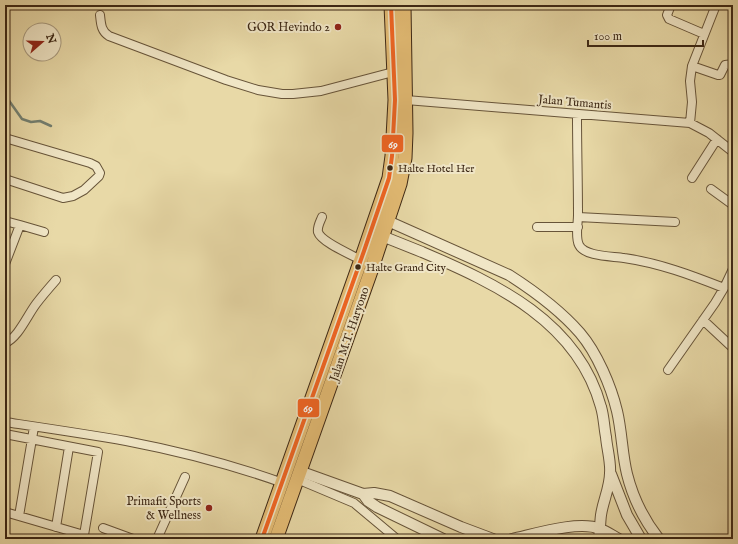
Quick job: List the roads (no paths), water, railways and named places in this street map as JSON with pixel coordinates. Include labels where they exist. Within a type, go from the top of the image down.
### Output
[{"type":"highway","name":"Jalan M.T. Haryono","points":[[382,218],[400,184],[405,158],[406,100],[400,70],[391,5]]},
{"type":"highway","name":"Jalan M.T. Haryono","points":[[276,539],[323,406],[382,218],[391,168],[404,5]]},
{"type":"highway","name":"Jalan M.T. Haryono","points":[[262,539],[361,260],[377,233]]},
{"type":"street","points":[[308,5],[382,5]]},
{"type":"street","points":[[671,5],[667,15],[669,19],[704,34]]},
{"type":"street","points":[[690,123],[692,102],[690,81],[692,66],[716,5]]},
{"type":"street","points":[[100,15],[101,27],[109,36],[226,80],[258,90],[282,94],[305,93],[400,70]]},
{"type":"street","points":[[692,66],[720,75],[725,65],[733,64]]},
{"type":"street","name":"Jalan Tumantis","points":[[406,100],[690,123],[700,127],[717,138],[733,152]]},
{"type":"street","points":[[577,114],[577,239],[579,245],[587,252],[662,265],[724,288]]},
{"type":"street","points":[[5,138],[90,163],[96,166],[100,173],[99,176],[84,190],[73,196],[63,198],[5,179]]},
{"type":"street","points":[[692,178],[717,138]]},
{"type":"street","points":[[711,189],[733,205]]},
{"type":"street","points":[[322,217],[318,226],[320,235],[325,240],[361,260]]},
{"type":"street","points":[[578,217],[675,222]]},
{"type":"street","points":[[382,218],[494,268],[522,283],[555,309],[580,333],[590,348],[611,390],[618,417],[627,474],[638,505],[652,530],[660,539]]},
{"type":"street","points":[[5,221],[44,232]]},
{"type":"street","points":[[5,264],[20,225]]},
{"type":"street","points":[[536,227],[578,227]]},
{"type":"street","points":[[377,233],[423,252],[489,283],[514,298],[550,325],[563,338],[580,361],[595,390],[601,408],[611,474],[626,511],[641,539]]},
{"type":"street","points":[[423,252],[428,238]]},
{"type":"street","points":[[489,283],[494,268]]},
{"type":"street","points":[[668,370],[724,288],[733,269]]},
{"type":"street","points":[[5,343],[12,340],[36,305],[56,280]]},
{"type":"street","points":[[703,320],[733,348]]},
{"type":"street","points":[[5,422],[148,446],[251,472],[282,482]]},
{"type":"street","points":[[19,516],[34,427]]},
{"type":"street","points":[[5,434],[98,452],[84,534],[5,512]]},
{"type":"street","points":[[56,527],[69,447]]},
{"type":"street","points":[[600,534],[601,515],[611,474]]},
{"type":"street","points":[[298,475],[363,494],[374,492],[390,496],[493,539]]},
{"type":"street","points":[[298,475],[354,503],[397,539]]},
{"type":"street","points":[[157,539],[185,478]]},
{"type":"street","points":[[363,494],[368,501],[377,507],[443,539]]},
{"type":"street","points":[[626,511],[638,505]]},
{"type":"street","points":[[512,539],[568,527],[582,526],[600,534],[620,539]]},
{"type":"street","points":[[104,528],[133,539]]},
{"type":"waterway","points":[[5,95],[22,119],[31,122],[40,121],[51,126]]},
{"type":"place","name":"GOR Hevindo 2","points":[[338,27]]},
{"type":"place","name":"Halte Hotel Her","points":[[390,168]]},
{"type":"place","name":"Halte Grand City","points":[[358,267]]},
{"type":"place","name":"Primafit Sports & Wellness","points":[[209,508]]}]
